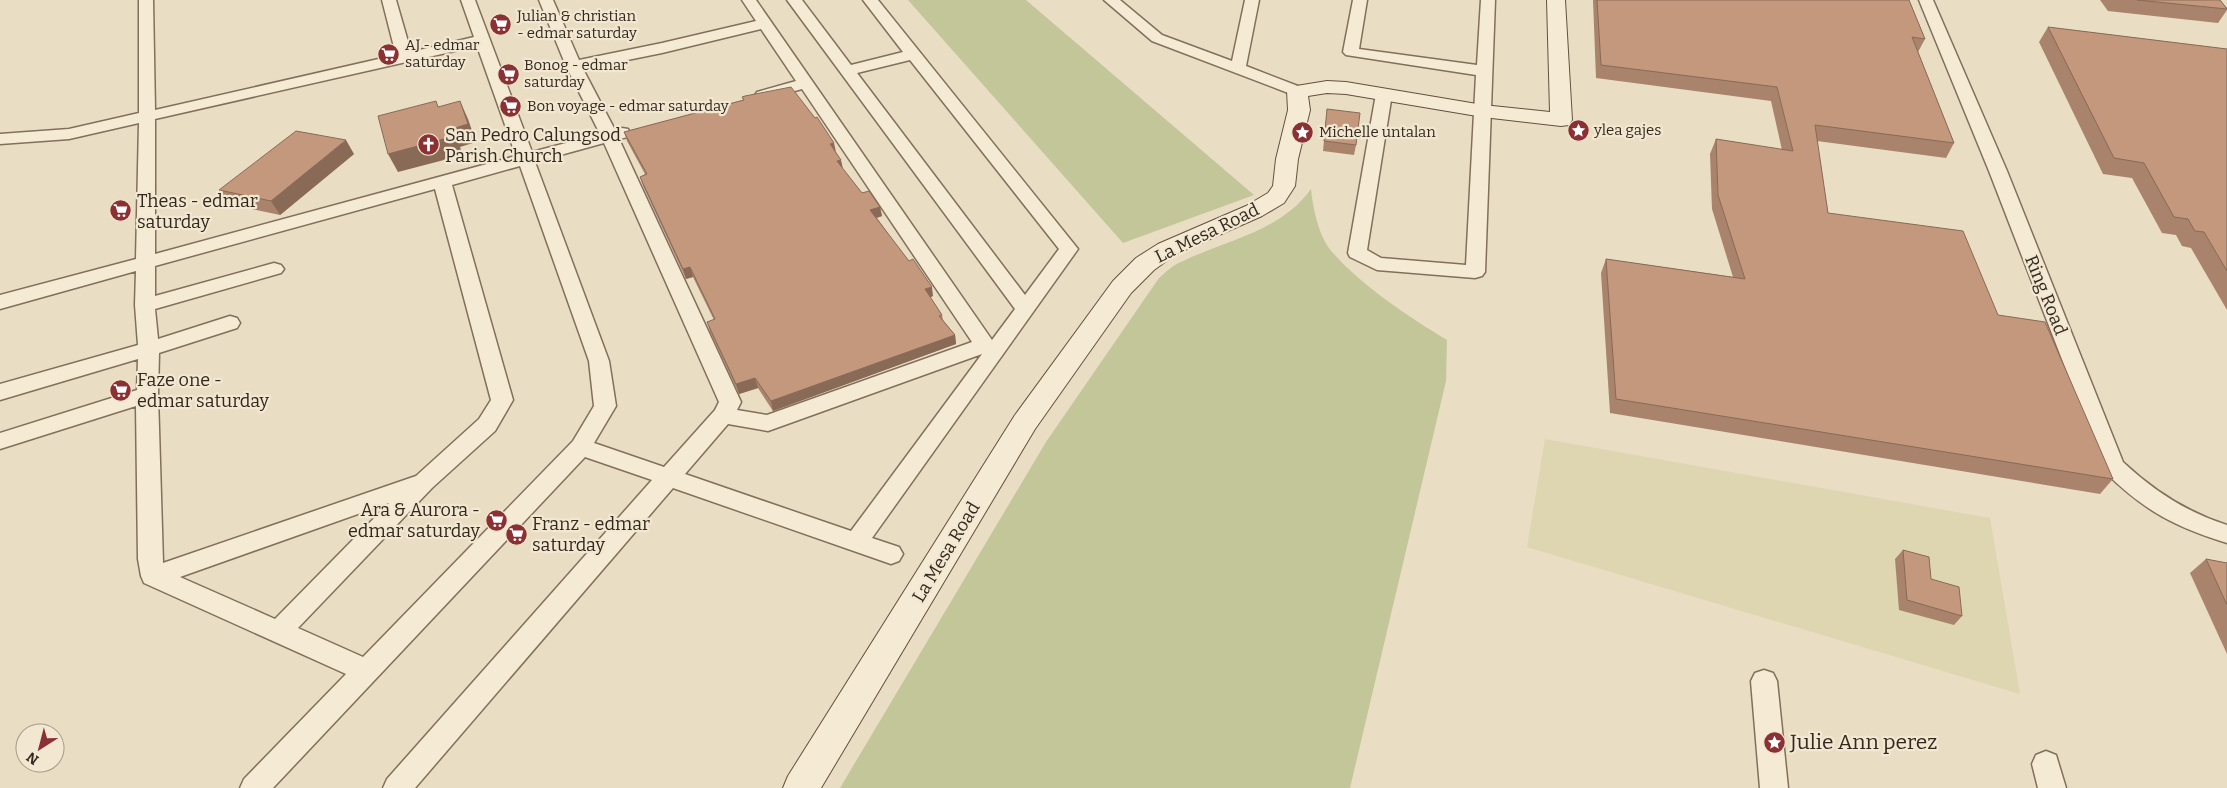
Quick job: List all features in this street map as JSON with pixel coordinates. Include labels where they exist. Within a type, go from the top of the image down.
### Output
[{"type":"street","points":[[146,0],[145,305],[149,349],[147,395],[150,559],[153,576]]},
{"type":"street","points":[[389,0],[405,58]]},
{"type":"street","points":[[254,788],[365,670],[582,447],[605,406],[599,361],[468,0]]},
{"type":"street","points":[[397,788],[723,415],[730,402],[610,137],[574,66],[546,0]]},
{"type":"street","points":[[723,415],[768,423],[984,345],[749,0]]},
{"type":"street","points":[[794,0],[1026,310]]},
{"type":"street","points":[[856,542],[1069,249],[870,0]]},
{"type":"street","points":[[1111,0],[1126,6],[1157,38],[1297,91],[1327,87],[1346,88],[1482,111],[1561,120],[1556,0]]},
{"type":"street","points":[[1238,69],[1252,0]]},
{"type":"street","points":[[1360,0],[1351,52],[1484,71]]},
{"type":"street","points":[[1384,94],[1357,253],[1377,264],[1475,272],[1488,0]]},
{"type":"street","name":"Ring Road","points":[[1926,0],[1998,171],[2114,467],[2138,491],[2176,516],[2227,534]]},
{"type":"street","points":[[574,66],[662,48],[764,23]]},
{"type":"street","points":[[0,140],[70,134],[483,40]]},
{"type":"street","points":[[847,71],[914,54]]},
{"type":"street","points":[[751,98],[807,83]]},
{"type":"street","name":"La Mesa Road","points":[[801,788],[1025,422],[1122,287],[1146,264],[1166,249],[1254,211],[1276,198],[1284,186],[1287,159],[1299,110],[1297,91]]},
{"type":"street","points":[[0,302],[638,129]]},
{"type":"street","points":[[280,630],[424,482],[487,425],[502,400],[442,182]]},
{"type":"street","points":[[145,305],[274,269]]},
{"type":"street","points":[[0,392],[230,324]]},
{"type":"street","points":[[0,441],[147,395]]},
{"type":"street","points":[[582,447],[891,554]]},
{"type":"street","points":[[153,576],[424,482]]},
{"type":"street","points":[[153,576],[280,630],[365,670]]},
{"type":"street","points":[[1764,681],[1774,788]]},
{"type":"shaded area","points":[[1545,439],[1990,518],[2020,694],[1527,547]]},
{"type":"green space","points":[[908,0],[1026,0],[1254,195],[1123,243]]},
{"type":"green space","points":[[1311,189],[1320,231],[1333,253],[1372,289],[1447,340],[1446,381],[1350,788],[840,788],[1046,442],[1159,278],[1178,263],[1268,225],[1298,204]]},
{"type":"building","points":[[1597,0],[1909,0],[1925,39],[1912,37],[1954,143],[1815,125],[1828,213],[1963,231],[1998,315],[2045,322],[2113,479],[1616,399],[1606,259],[1745,279],[1718,195],[1716,139],[1793,151],[1777,87],[1601,65]]},
{"type":"building","points":[[2137,0],[2220,0],[2227,9]]},
{"type":"building","points":[[2048,27],[2227,49],[2227,271],[2204,232],[2195,231],[2188,219],[2174,217],[2144,163],[2114,158]]},
{"type":"building","points":[[791,87],[815,118],[817,117],[834,143],[830,144],[841,160],[837,161],[862,193],[869,191],[880,207],[870,210],[909,261],[913,259],[932,287],[925,289],[942,315],[939,316],[955,335],[771,401],[755,378],[736,384],[707,322],[715,319],[690,267],[683,269],[640,177],[647,174],[624,132],[744,100],[742,97],[745,96]]},
{"type":"building","points":[[436,101],[438,107],[460,101],[468,124],[452,129],[455,136],[388,154],[378,116]]},
{"type":"building","points":[[1327,109],[1360,113],[1356,145],[1324,141]]},
{"type":"building","points":[[296,131],[346,140],[271,201],[219,190]]},
{"type":"building","points":[[1903,550],[1929,557],[1931,579],[1959,587],[1962,616],[1907,600]]},
{"type":"building","points":[[2206,559],[2227,563],[2227,605]]},
{"type":"place","name":"Julian & christian - edmar saturday","points":[[501,25]]},
{"type":"place","name":"AJ - edmar saturday","points":[[389,54]]},
{"type":"place","name":"Bonog - edmar saturday","points":[[508,74]]},
{"type":"place","name":"Bon voyage - edmar saturday","points":[[511,106]]},
{"type":"place","name":"ylea gajes","points":[[1578,130]]},
{"type":"place","name":"Michelle untalan","points":[[1303,132]]},
{"type":"place","name":"San Pedro Calungsod Parish Church","points":[[429,145]]},
{"type":"place","name":"Theas - edmar saturday","points":[[121,211]]},
{"type":"place","name":"Faze one - edmar saturday","points":[[121,390]]},
{"type":"place","name":"Ara & Aurora - edmar saturday","points":[[496,520]]},
{"type":"place","name":"Franz - edmar saturday","points":[[516,534]]},
{"type":"place","name":"Julie Ann perez","points":[[1774,742]]}]
